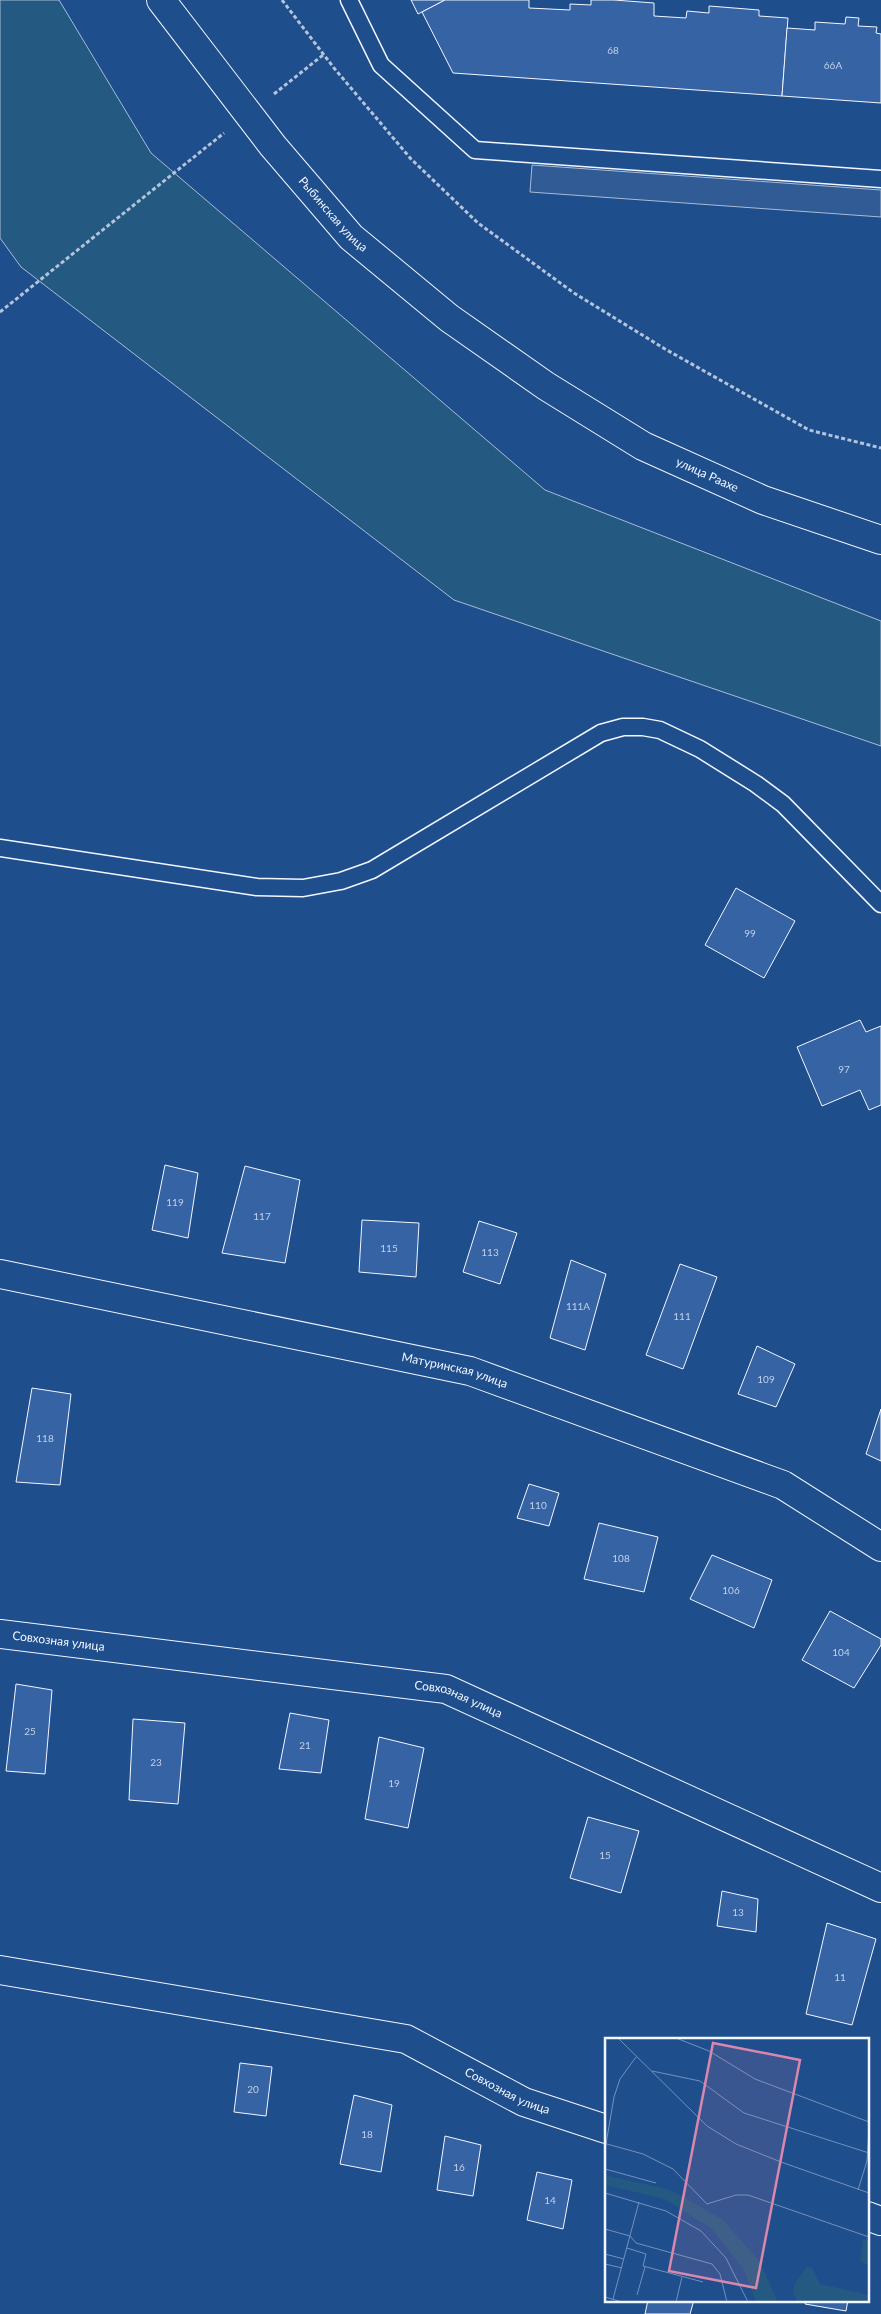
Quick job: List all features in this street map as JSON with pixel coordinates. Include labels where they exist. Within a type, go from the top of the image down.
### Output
[{"type":"street","name":"Рыбинская улица","points":[[161,0],[273,146],[351,237],[449,318],[546,386]]},
{"type":"street","name":"улица Раахе","points":[[546,386],[643,446],[763,500],[881,540]]},
{"type":"street","name":"Матуринская улица","points":[[0,1274],[470,1371],[783,1485],[881,1547]]},
{"type":"street","name":"Совхозная улица","points":[[0,1634],[446,1689],[881,1888]]},
{"type":"street","name":"Совхозная улица","points":[[0,1970],[406,2039],[524,2102],[605,2129]]},
{"type":"street","points":[[868,2216],[881,2220]]},
{"type":"lane","points":[[349,0],[381,65],[474,150],[881,179]]},
{"type":"lane","points":[[0,848],[257,887],[304,888],[331,883],[372,870],[601,733],[623,727],[643,727],[660,730],[700,749],[769,793],[816,837],[881,904]]},
{"type":"path","points":[[282,0],[323,55],[411,159],[478,223],[574,293],[666,349],[809,430],[881,448]]},
{"type":"path","points":[[0,312],[323,55]]},
{"type":"shaded area","points":[[0,0],[59,0],[151,153],[545,490],[881,621],[881,746],[454,600],[21,267],[0,238]]},
{"type":"shaded area","points":[[532,165],[881,190],[881,217],[530,192]]},
{"type":"building","points":[[411,0],[445,0],[418,14]]},
{"type":"building","points":[[445,0],[529,0],[529,8],[570,10],[570,4],[591,5],[591,0],[614,0],[654,3],[654,16],[686,18],[687,11],[709,13],[709,6],[759,10],[759,16],[788,18],[782,96],[453,73],[422,12]]},
{"type":"building","points":[[846,17],[859,18],[858,26],[877,27],[876,33],[881,34],[881,103],[782,96],[787,28],[815,30],[815,22],[845,24]]},
{"type":"building","points":[[736,888],[795,921],[764,978],[705,945]]},
{"type":"building","points":[[860,1020],[866,1032],[881,1026],[881,1105],[869,1110],[860,1090],[822,1106],[797,1047]]},
{"type":"building","points":[[165,1165],[198,1173],[188,1238],[152,1230]]},
{"type":"building","points":[[245,1166],[300,1180],[285,1263],[222,1253]]},
{"type":"building","points":[[362,1220],[419,1223],[416,1277],[359,1272]]},
{"type":"building","points":[[479,1221],[517,1233],[500,1284],[463,1272]]},
{"type":"building","points":[[571,1260],[606,1274],[585,1350],[550,1338]]},
{"type":"building","points":[[680,1264],[717,1277],[683,1369],[646,1355]]},
{"type":"building","points":[[757,1346],[795,1364],[776,1407],[738,1394]]},
{"type":"building","points":[[32,1388],[71,1394],[60,1485],[16,1482]]},
{"type":"building","points":[[881,1409],[881,1461],[866,1454]]},
{"type":"building","points":[[529,1484],[559,1493],[549,1526],[517,1518]]},
{"type":"building","points":[[599,1523],[658,1537],[644,1592],[584,1579]]},
{"type":"building","points":[[712,1555],[772,1580],[754,1628],[690,1599]]},
{"type":"building","points":[[830,1611],[881,1639],[881,1645],[854,1688],[802,1660]]},
{"type":"building","points":[[16,1684],[52,1690],[45,1774],[6,1771]]},
{"type":"building","points":[[290,1713],[329,1720],[321,1773],[279,1769]]},
{"type":"building","points":[[133,1719],[185,1723],[178,1804],[129,1800]]},
{"type":"building","points":[[379,1737],[424,1748],[408,1828],[365,1819]]},
{"type":"building","points":[[588,1817],[639,1831],[621,1893],[570,1878]]},
{"type":"building","points":[[722,1891],[758,1899],[756,1932],[717,1926]]},
{"type":"building","points":[[827,1923],[876,1939],[852,2025],[806,2014]]},
{"type":"building","points":[[240,2063],[272,2067],[266,2116],[234,2112]]},
{"type":"building","points":[[354,2095],[392,2105],[381,2172],[340,2164]]},
{"type":"building","points":[[445,2136],[481,2145],[473,2196],[437,2190]]},
{"type":"building","points":[[537,2172],[572,2180],[563,2229],[527,2220]]},
{"type":"building","points":[[648,2302],[693,2302],[690,2314],[645,2314]]},
{"type":"building","points":[[806,2302],[848,2302],[846,2311],[805,2304]]}]
